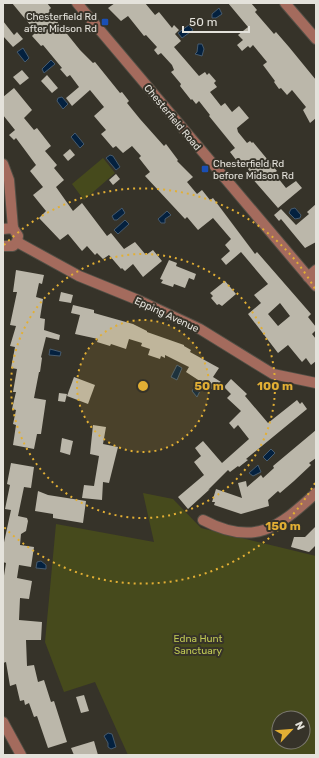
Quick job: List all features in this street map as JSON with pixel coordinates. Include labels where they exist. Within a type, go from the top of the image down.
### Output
[{"type":"street","name":"Chesterfield Road","points":[[77,3],[312,274],[316,286]]},
{"type":"street","points":[[285,3],[316,39]]},
{"type":"street","points":[[3,164],[7,171],[9,180],[8,228],[18,236],[17,242],[12,246],[4,248]]},
{"type":"street","name":"Epping Avenue","points":[[17,242],[79,276],[138,300],[200,329],[272,374],[316,383]]},
{"type":"street","points":[[203,520],[219,529],[235,533],[252,533],[281,523],[316,493]]},
{"type":"street","points":[[3,722],[21,755]]},
{"type":"street","points":[[3,730],[16,745]]},
{"type":"green space","points":[[103,158],[115,173],[84,200],[72,184]]},
{"type":"green space","name":"Edna Hunt Sanctuary","points":[[143,493],[173,499],[201,528],[316,556],[316,755],[128,755],[95,682],[64,692],[45,642],[56,524],[154,542]]},
{"type":"water","points":[[219,8],[222,14],[216,18],[212,18],[212,14]]},
{"type":"water","points":[[189,25],[193,30],[182,38],[178,33]]},
{"type":"water","points":[[198,44],[202,44],[204,49],[202,56],[195,54],[197,52]]},
{"type":"water","points":[[23,48],[29,58],[25,62],[17,52]]},
{"type":"water","points":[[51,60],[55,64],[44,73],[42,69]]},
{"type":"water","points":[[62,97],[68,104],[63,109],[57,101],[58,98]]},
{"type":"water","points":[[75,133],[84,144],[80,148],[71,137]]},
{"type":"water","points":[[110,155],[113,156],[120,167],[116,170],[106,158]]},
{"type":"water","points":[[122,208],[125,213],[117,220],[114,220],[112,216]]},
{"type":"water","points":[[295,208],[301,215],[300,218],[295,219],[289,213],[291,209]]},
{"type":"water","points":[[167,211],[171,215],[165,219],[165,223],[161,223],[158,219]]},
{"type":"water","points":[[125,220],[129,224],[118,234],[114,230]]},
{"type":"water","points":[[50,349],[61,352],[60,356],[49,355]]},
{"type":"water","points":[[177,365],[182,368],[177,380],[171,377]]},
{"type":"water","points":[[197,383],[202,387],[197,397],[192,391]]},
{"type":"water","points":[[271,449],[275,453],[267,461],[263,457]]},
{"type":"water","points":[[258,465],[261,472],[253,476],[249,473]]},
{"type":"water","points":[[41,561],[46,565],[46,569],[36,568],[37,562]]},
{"type":"water","points":[[108,733],[112,734],[116,747],[111,749],[108,747],[108,743],[104,736]]},
{"type":"building","points":[[12,3],[47,3],[51,8],[49,10],[51,14],[80,50],[93,63],[95,62],[120,93],[122,92],[129,101],[127,103],[140,119],[164,146],[166,144],[178,160],[177,161],[193,177],[187,182],[197,194],[202,190],[210,200],[213,198],[255,254],[257,252],[311,314],[308,317],[316,327],[316,330],[312,334],[316,339],[316,361],[311,365],[306,358],[302,362],[288,345],[278,353],[248,314],[261,303],[254,295],[268,284],[241,252],[226,265],[221,259],[230,251],[225,245],[231,239],[213,218],[198,230],[187,217],[185,219],[145,176],[150,172],[139,158],[141,156],[132,146],[123,153],[116,146],[113,148],[101,134],[106,130],[94,116],[104,107],[90,90],[72,106],[66,98],[79,87],[70,75],[67,77],[60,69],[62,68],[43,45],[41,46],[32,36],[36,32]],"holes":[[[280,303],[290,316],[278,326],[268,314]]]},
{"type":"building","points":[[115,3],[145,3],[155,15],[159,12],[172,28],[174,25],[179,30],[175,34],[181,41],[174,47],[199,76],[205,72],[207,75],[209,73],[216,81],[214,83],[217,87],[210,92],[221,106],[225,103],[232,112],[239,106],[249,118],[237,128],[238,132],[247,143],[250,141],[252,143],[253,142],[277,171],[274,173],[286,188],[296,181],[302,188],[278,208],[250,176],[252,174],[243,163],[240,165],[230,152],[235,148],[199,101],[196,104],[180,86],[181,84],[171,72],[174,70],[172,65],[161,53],[158,55],[154,50],[157,47],[146,35],[144,36],[128,16],[121,21],[108,8]]},
{"type":"building","points":[[228,3],[251,3],[257,10],[255,12],[274,34],[276,32],[316,80],[316,118],[310,123],[303,110],[306,107],[292,90],[287,95],[281,88],[279,89],[263,65],[267,62],[253,45],[250,48],[248,46],[242,51],[237,45],[243,40],[238,35],[248,27]]},
{"type":"building","points":[[3,21],[14,35],[17,32],[23,39],[13,47],[3,36]]},
{"type":"building","points":[[22,70],[29,78],[20,85],[13,77]]},
{"type":"building","points":[[47,75],[58,88],[52,93],[41,81]]},
{"type":"building","points":[[14,88],[32,110],[24,118],[34,130],[37,128],[51,146],[45,151],[57,165],[54,168],[64,180],[56,187],[73,211],[82,203],[107,236],[111,233],[124,249],[135,242],[146,255],[153,250],[162,261],[143,277],[133,264],[125,271],[122,268],[121,269],[109,255],[103,259],[97,253],[95,255],[87,246],[82,251],[68,234],[60,240],[39,218],[46,211],[33,195],[43,187],[30,171],[36,165],[16,138],[14,140],[9,135],[15,130],[3,115],[3,97]]},
{"type":"building","points":[[70,149],[75,155],[68,161],[63,155]]},
{"type":"building","points":[[116,174],[120,179],[113,185],[109,180]]},
{"type":"building","points":[[316,204],[316,242],[305,248],[281,219],[279,221],[274,215],[281,209],[296,225],[309,214],[307,212]]},
{"type":"building","points":[[169,260],[177,263],[176,266],[196,274],[194,280],[189,278],[185,288],[174,284],[173,287],[161,283],[163,280],[160,279]]},
{"type":"building","points":[[16,270],[44,275],[42,284],[39,283],[36,297],[43,299],[40,318],[45,319],[44,330],[60,335],[59,340],[46,337],[41,357],[40,372],[34,398],[46,400],[41,434],[37,434],[34,449],[13,445],[16,425],[13,424],[16,410],[12,409],[16,392],[13,392],[17,369],[11,368],[15,347],[10,346],[16,326],[10,325],[17,292],[13,292]]},
{"type":"building","points":[[225,281],[236,294],[222,306],[219,304],[217,305],[211,298],[213,296],[210,293]]},
{"type":"building","points":[[61,292],[73,295],[71,303],[59,301]]},
{"type":"building","points":[[73,305],[94,310],[94,313],[133,324],[147,332],[184,345],[191,350],[190,352],[219,368],[213,377],[221,382],[215,391],[186,372],[189,367],[165,355],[165,358],[161,356],[160,359],[148,355],[150,349],[141,346],[142,343],[129,339],[126,349],[111,344],[110,346],[97,342],[98,339],[75,334],[80,315],[71,313]]},
{"type":"building","points":[[74,377],[95,385],[88,404],[67,396]]},
{"type":"building","points":[[231,379],[247,394],[245,396],[268,423],[297,400],[300,404],[302,402],[307,409],[246,459],[248,460],[239,467],[238,466],[230,472],[228,470],[188,509],[178,497],[204,475],[194,462],[201,456],[195,448],[203,441],[222,463],[249,439],[238,425],[234,429],[229,423],[241,411],[227,398],[231,394],[224,387]]},
{"type":"building","points":[[59,393],[67,394],[65,402],[58,401]]},
{"type":"building","points":[[93,425],[106,427],[103,444],[118,447],[109,483],[103,482],[102,500],[82,498],[84,485],[94,486],[99,456],[90,454]]},
{"type":"building","points":[[316,430],[316,458],[309,463],[311,465],[294,481],[280,493],[278,491],[268,500],[269,506],[241,514],[214,505],[215,502],[212,502],[216,489],[242,498],[238,483],[246,481],[247,487],[261,475],[263,478],[274,468],[273,466]]},
{"type":"building","points":[[62,438],[73,441],[70,455],[60,452]]},
{"type":"building","points":[[11,463],[34,467],[31,488],[24,487],[18,516],[27,518],[28,521],[26,531],[21,534],[20,545],[34,547],[31,567],[19,565],[17,578],[32,581],[29,599],[20,598],[19,620],[42,622],[41,640],[26,640],[27,666],[34,665],[38,682],[44,680],[51,702],[54,701],[67,742],[48,748],[37,716],[34,717],[29,703],[25,705],[24,700],[20,701],[16,684],[10,686],[6,662],[3,663],[3,582],[6,563],[3,562],[3,547],[11,510],[5,509],[10,485],[7,484]]},
{"type":"building","points":[[38,491],[48,495],[86,501],[83,523],[53,518],[53,514],[35,511]]},
{"type":"building","points":[[316,526],[316,545],[309,552],[291,547],[294,537],[305,537]]},
{"type":"building","points":[[84,695],[89,711],[81,713],[76,697]]},
{"type":"building","points":[[94,741],[98,755],[74,755],[71,748]]},
{"type":"place","name":"Chesterfield Rd after Midson Rd","points":[[105,22]]},
{"type":"place","name":"Chesterfield Rd before Midson Rd","points":[[205,169]]}]
